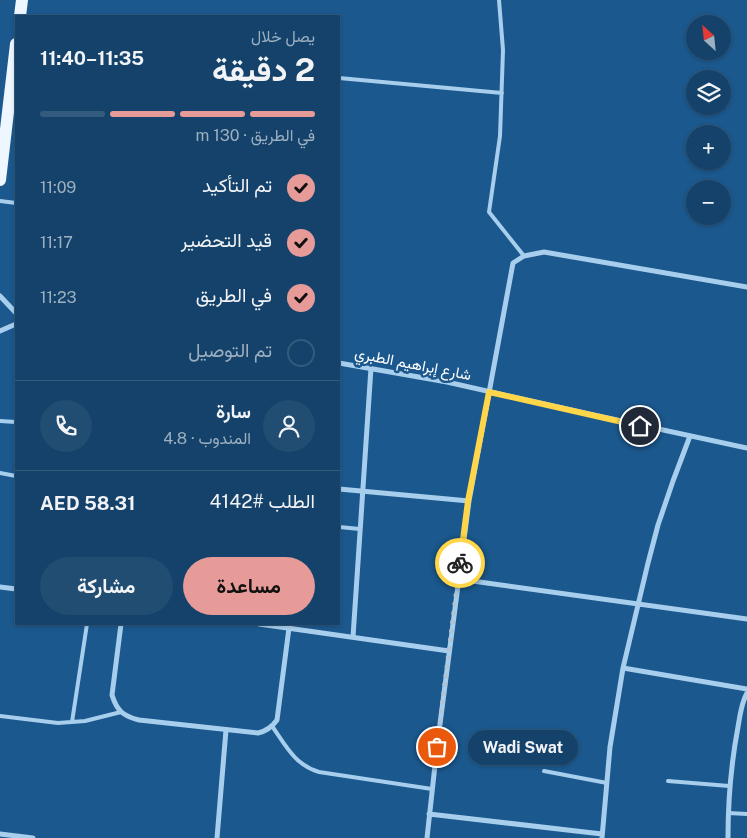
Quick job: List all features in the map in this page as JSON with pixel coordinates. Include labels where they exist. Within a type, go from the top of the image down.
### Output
[{"type":"main road","points":[[20,15],[22,0]]},
{"type":"main road","points":[[0,180],[15,52]]},
{"type":"street","points":[[427,838],[468,501],[513,263],[524,256],[544,252],[747,287]]},
{"type":"street","points":[[0,296],[15,313]]},
{"type":"street","points":[[0,331],[15,324]]},
{"type":"street","name":"شارع إبراهيم الطبري","points":[[340,363],[447,382],[747,448]]},
{"type":"street","points":[[352,637],[371,368]]},
{"type":"street","points":[[429,814],[602,836],[610,747],[623,668],[658,525],[690,436]]},
{"type":"street","points":[[340,489],[468,501]]},
{"type":"street","points":[[458,579],[747,620]]},
{"type":"street","points":[[0,587],[15,589]]},
{"type":"street","points":[[121,625],[112,696],[115,705],[121,712],[130,718],[139,720],[258,733],[266,731],[277,720],[289,628]]},
{"type":"street","points":[[266,625],[449,651]]},
{"type":"street","points":[[623,668],[747,690]]},
{"type":"street","points":[[728,838],[730,786],[736,737],[742,705],[747,693]]},
{"type":"street","points":[[217,838],[226,730]]},
{"type":"street","points":[[0,834],[33,838]]},
{"type":"lane","points":[[499,0],[503,50],[500,136],[489,212],[524,256]]},
{"type":"lane","points":[[340,78],[502,93]]},
{"type":"lane","points":[[0,201],[15,203]]},
{"type":"lane","points":[[0,420],[15,422]]},
{"type":"lane","points":[[0,474],[15,476]]},
{"type":"lane","points":[[340,528],[360,529]]},
{"type":"lane","points":[[72,722],[87,625]]},
{"type":"lane","points":[[0,716],[58,723],[85,721],[121,712]]},
{"type":"lane","points":[[272,726],[299,763],[312,770],[432,789]]},
{"type":"lane","points":[[544,771],[607,783]]},
{"type":"lane","points":[[668,781],[730,786]]},
{"type":"lane","points":[[728,813],[747,814]]},
{"type":"way so far","points":[[437,747],[460,563]]},
{"type":"place","name":"Wadi Swat","points":[[437,747]]},
{"type":"route","points":[[460,563],[468,501],[489,392],[640,426]]}]
